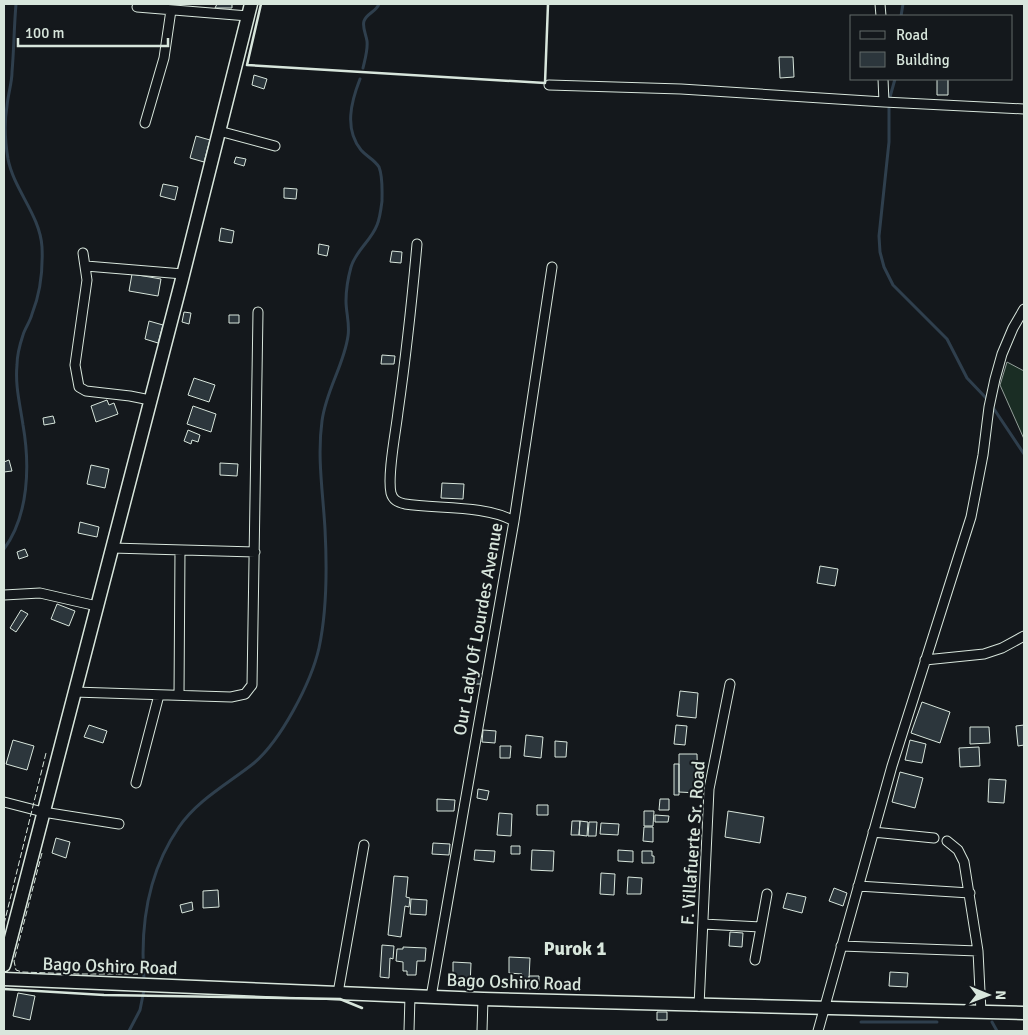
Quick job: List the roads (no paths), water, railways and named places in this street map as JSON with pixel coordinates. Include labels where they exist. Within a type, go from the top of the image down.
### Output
[{"type":"street","points":[[4,964],[183,274],[249,10],[170,10],[137,7]]},
{"type":"street","points":[[145,123],[164,58],[170,10]]},
{"type":"street","points":[[883,80],[884,102]]},
{"type":"street","points":[[549,85],[680,89],[1024,109]]},
{"type":"street","points":[[219,131],[275,146]]},
{"type":"street","points":[[418,244],[393,450],[390,484],[393,498],[405,504],[499,514],[514,521]]},
{"type":"street","points":[[83,253],[87,280],[74,365],[79,387],[86,392],[150,400]]},
{"type":"street","points":[[86,266],[183,274]]},
{"type":"street","name":"Our Lady Of Lourdes Avenue","points":[[431,997],[514,521],[552,267]]},
{"type":"street","points":[[818,1031],[892,766],[971,517],[983,455],[994,379],[1013,328],[1024,309]]},
{"type":"street","points":[[74,692],[231,697],[245,694],[249,690],[253,677],[258,312]]},
{"type":"street","points":[[112,548],[255,552]]},
{"type":"street","points":[[179,695],[180,550]]},
{"type":"street","points":[[4,595],[40,593],[97,606]]},
{"type":"street","points":[[926,660],[984,654],[1002,648],[1024,636]]},
{"type":"street","name":"F. Villafuerte Sr. Road","points":[[699,1006],[709,789],[730,684]]},
{"type":"street","points":[[136,783],[159,695]]},
{"type":"street","points":[[4,802],[43,812],[119,824]]},
{"type":"street","points":[[873,832],[934,838]]},
{"type":"street","points":[[947,841],[953,844],[962,855],[970,893],[978,951],[981,1012]]},
{"type":"street","points":[[338,993],[364,845]]},
{"type":"street","points":[[858,886],[970,893]]},
{"type":"street","points":[[756,960],[767,894]]},
{"type":"street","points":[[702,924],[761,927]]},
{"type":"street","points":[[841,946],[978,951]]},
{"type":"street","name":"Bago Oshiro Road","points":[[4,979],[483,999],[1024,1013]]},
{"type":"street","points":[[409,1031],[410,996]]},
{"type":"street","points":[[482,1031],[483,999]]},
{"type":"waterway","points":[[4,549],[18,521],[26,489],[25,440],[17,388],[17,361],[24,332],[37,298],[42,255],[37,224],[11,170],[6,146],[5,119],[12,76],[16,4]]},
{"type":"waterway","points":[[363,68],[367,44],[364,21],[379,4]]},
{"type":"waterway","points":[[901,15],[903,4]]},
{"type":"waterway","points":[[144,978],[143,938],[148,900],[153,881],[168,844],[186,817],[195,808],[254,763],[264,753],[294,710],[309,678],[319,648],[324,619],[326,574],[320,462],[322,421],[327,399],[346,347],[349,327],[346,297],[351,267],[356,256],[374,231],[379,219],[382,201],[382,179],[379,167],[361,150],[352,133],[352,106],[360,79]]},
{"type":"waterway","points":[[890,97],[895,80]]},
{"type":"waterway","points":[[889,108],[889,142],[879,236],[880,252],[884,267],[893,285],[947,339],[967,378],[986,398]]},
{"type":"waterway","points":[[992,406],[1024,454]]},
{"type":"waterway","points":[[129,1031],[140,1010],[144,990]]},
{"type":"waterway","points":[[861,1022],[937,1022]]},
{"type":"waterway","points":[[992,1022],[997,1031]]},
{"type":"district","name":"Purok 1","points":[[575,948]]}]
